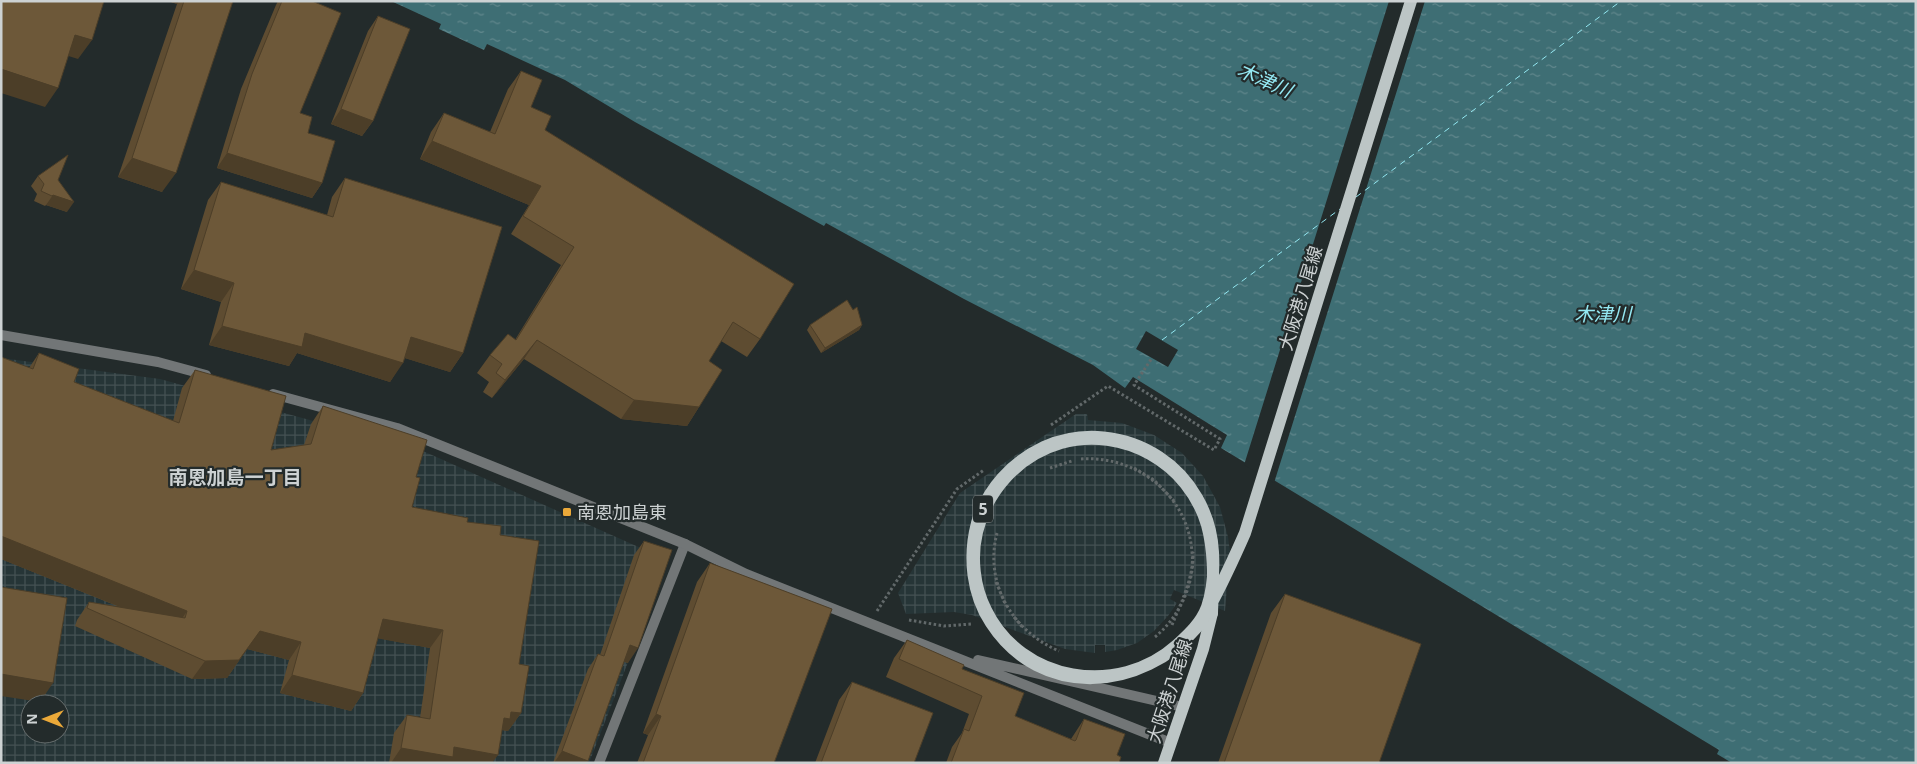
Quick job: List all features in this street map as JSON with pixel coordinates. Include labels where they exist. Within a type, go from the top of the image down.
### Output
[{"type":"main road","name":"大阪港八尾線","points":[[1164,763],[1202,648],[1212,612],[1212,604],[1213,596],[1214,571],[1210,539],[1204,516],[1194,495],[1177,474],[1148,452],[1125,443],[1101,439],[1065,442],[1040,451],[1030,456],[1009,474],[993,494],[981,518],[974,551],[975,575],[984,608],[1002,635],[1023,654],[1045,668],[1079,677],[1107,676],[1145,666],[1170,651],[1195,627],[1206,609],[1210,596],[1213,580],[1213,575],[1214,570],[1212,539],[1206,516],[1195,494],[1178,473],[1158,457],[1136,445],[1114,439],[1089,437],[1064,440],[1039,450],[1018,462],[998,482],[979,518],[974,538],[972,562],[975,586],[980,603],[994,628],[1008,644],[1037,665],[1072,677],[1098,678],[1117,676],[1137,670],[1160,659],[1179,644],[1200,624],[1212,603],[1216,595],[1224,580],[1245,533],[1411,1]]},
{"type":"street","points":[[1,335],[158,362],[215,378]]},
{"type":"street","points":[[263,391],[397,428],[685,544],[746,574],[1171,742]]},
{"type":"street","points":[[598,763],[685,544]]},
{"type":"street","points":[[946,653],[1183,706]]},
{"type":"path","points":[[1046,428],[1108,386],[1214,450],[1220,439],[1134,385],[1152,358]]},
{"type":"path","points":[[1046,469],[1066,462],[1095,458],[1123,464],[1148,476],[1167,492],[1183,517],[1192,546],[1192,569],[1189,584],[1182,601]]},
{"type":"path","points":[[869,623],[957,489],[990,467]]},
{"type":"path","points":[[998,529],[993,557],[998,590],[1006,606],[1023,628],[1037,639],[1062,652]]},
{"type":"path","points":[[1180,617],[1149,642],[1163,630],[1178,611],[1189,584],[1192,569]]},
{"type":"shaded area","points":[[1,358],[160,379],[423,451],[661,557],[666,564],[589,763],[1,763]]},
{"type":"shaded area","points":[[1076,414],[1087,414],[1088,420],[1122,423],[1154,435],[1182,453],[1203,476],[1220,507],[1228,537],[1230,551],[1225,611],[1174,590],[1170,599],[1177,603],[1154,631],[1137,643],[1117,650],[1105,652],[1105,645],[1095,645],[1095,653],[1065,649],[972,615],[954,612],[906,614],[898,593],[960,493]]},
{"type":"water","name":"木津川","points":[[391,1],[1916,1],[1916,763],[1732,763],[1717,754],[1719,750],[1221,448],[1227,435],[1133,377],[1125,388],[1093,365],[964,299],[826,223],[824,226],[635,122],[565,80],[487,44],[484,50],[439,29],[441,24]]},
{"type":"pier","points":[[1389,1],[1425,1],[1274,483],[1244,465]]},
{"type":"pier","points":[[1146,331],[1178,350],[1168,367],[1136,349]]},
{"type":"building","points":[[1,1],[104,1],[92,40],[75,35],[58,88],[1,69]]},
{"type":"building","points":[[184,1],[233,1],[176,173],[132,158]]},
{"type":"building","points":[[282,1],[312,1],[341,13],[300,113],[312,117],[308,133],[335,141],[322,183],[227,153],[252,74]]},
{"type":"building","points":[[378,16],[410,29],[373,121],[341,109]]},
{"type":"building","points":[[521,71],[542,80],[531,107],[551,116],[545,130],[794,284],[760,339],[733,322],[709,361],[722,370],[699,407],[634,400],[537,340],[505,380],[496,373],[502,364],[490,355],[508,334],[516,340],[574,247],[523,216],[541,186],[432,141],[444,113],[495,134]]},
{"type":"building","points":[[68,155],[58,180],[74,202],[41,191],[44,184],[38,176]]},
{"type":"building","points":[[345,178],[502,227],[463,353],[411,337],[403,363],[305,333],[302,347],[222,326],[234,283],[194,270],[221,182],[333,217]]},
{"type":"building","points":[[847,300],[853,310],[857,307],[862,325],[825,348],[810,325]]},
{"type":"building","points":[[39,353],[79,369],[74,382],[179,423],[195,370],[286,396],[271,450],[311,444],[323,406],[427,440],[416,477],[420,478],[412,507],[468,518],[467,522],[501,526],[500,535],[539,541],[519,664],[529,666],[521,713],[511,712],[510,719],[504,718],[498,755],[454,747],[453,757],[401,748],[407,715],[430,719],[443,630],[383,619],[363,693],[292,675],[301,642],[260,631],[239,660],[205,661],[87,608],[89,602],[185,618],[187,611],[1,536],[1,357],[33,369]]},
{"type":"building","points":[[644,541],[672,550],[638,648],[630,645],[588,761],[562,751],[598,654],[604,656]]},
{"type":"building","points":[[710,563],[832,609],[774,763],[643,763],[661,716],[656,714]]},
{"type":"building","points":[[1,587],[67,598],[53,683],[1,674]]},
{"type":"building","points":[[1285,594],[1421,644],[1379,763],[1224,763]]},
{"type":"building","points":[[907,640],[964,665],[962,669],[1024,693],[1015,716],[1075,741],[1084,719],[1125,734],[1117,755],[1121,757],[1119,763],[951,763],[964,729],[969,731],[982,696],[899,659]]},
{"type":"building","points":[[852,682],[933,713],[914,763],[821,763]]},
{"type":"ferry route","points":[[1356,197],[1621,1]]},
{"type":"ferry route","points":[[1162,340],[1340,209]]},
{"type":"place","name":"南恩加島東","points":[[567,512]]},
{"type":"district","name":"南恩加島一丁目","points":[[235,477]]}]
